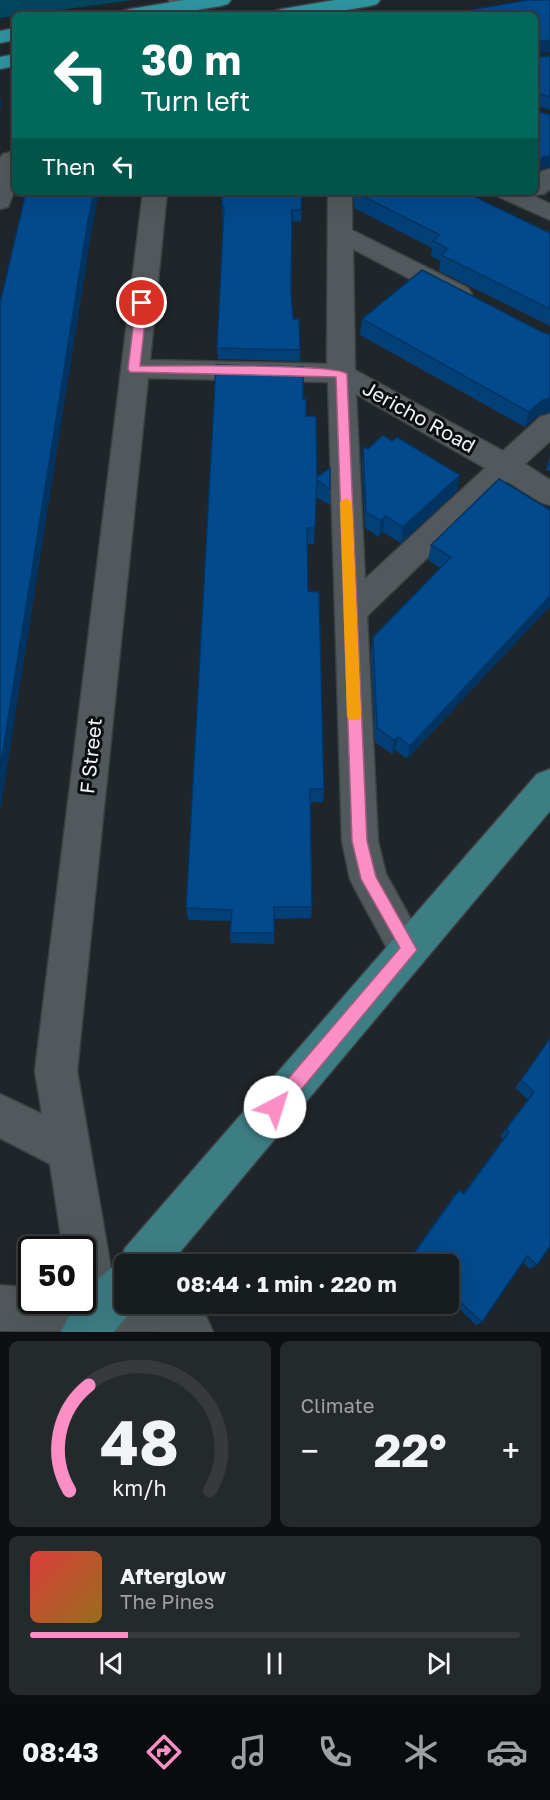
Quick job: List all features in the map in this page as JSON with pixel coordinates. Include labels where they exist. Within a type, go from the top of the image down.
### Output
[{"type":"highway","points":[[148,12],[221,0]]},
{"type":"highway","points":[[300,12],[370,0]]},
{"type":"main road","points":[[150,1254],[550,785]]},
{"type":"main road","points":[[90,1325],[114,1296]]},
{"type":"street","points":[[0,202],[9,159]]},
{"type":"street","name":"F Street","points":[[90,1325],[69,1151],[56,1071],[155,195]]},
{"type":"street","points":[[340,195],[341,374],[360,841],[369,879],[409,950]]},
{"type":"street","points":[[528,195],[550,213]]},
{"type":"street","points":[[340,233],[477,303]]},
{"type":"street","name":"Jericho Road","points":[[134,369],[341,374],[504,465],[550,494]]},
{"type":"street","points":[[350,612],[550,424]]},
{"type":"street","points":[[0,1115],[69,1151]]},
{"type":"street","points":[[0,1308],[90,1325],[190,1332]]},
{"type":"shaded area","points":[[0,0],[133,0],[44,12],[12,12],[12,16],[0,18]]},
{"type":"building","points":[[528,0],[550,0],[550,40],[538,42],[538,12],[458,12]]},
{"type":"building","points":[[550,56],[550,97],[538,93],[538,57]]},
{"type":"building","points":[[538,111],[550,115],[550,156],[543,157],[538,163]]},
{"type":"building","points":[[25,195],[93,195],[0,769],[0,303]]},
{"type":"building","points":[[222,195],[302,195],[301,210],[292,210],[291,294],[293,319],[299,319],[300,350],[217,348],[224,207],[222,207]]},
{"type":"building","points":[[361,195],[471,195],[550,233],[550,309],[441,255],[448,249],[433,241],[440,235]]},
{"type":"building","points":[[422,270],[550,334],[550,398],[543,400],[529,412],[362,319]]},
{"type":"building","points":[[216,365],[303,367],[303,399],[306,399],[306,416],[316,416],[317,477],[330,468],[330,489],[317,480],[315,528],[307,528],[308,591],[319,592],[324,789],[310,789],[312,907],[274,907],[274,933],[230,933],[232,910],[186,908]]},
{"type":"building","points":[[383,435],[392,441],[397,437],[460,475],[403,527],[385,516],[381,521],[366,512],[363,447],[368,449]]},
{"type":"building","points":[[499,479],[550,510],[550,596],[410,746],[398,737],[394,740],[377,728],[373,637],[451,557],[431,545]]},
{"type":"building","points":[[550,1038],[550,1246],[537,1265],[527,1256],[482,1322],[459,1301],[459,1254],[413,1254],[459,1190],[464,1194],[509,1132],[506,1129],[534,1092],[521,1080]]},
{"type":"slow traffic","points":[[346,502],[354,716]]},
{"type":"route","points":[[142,303],[134,369],[341,374],[360,841],[369,879],[409,950],[275,1107]]}]
